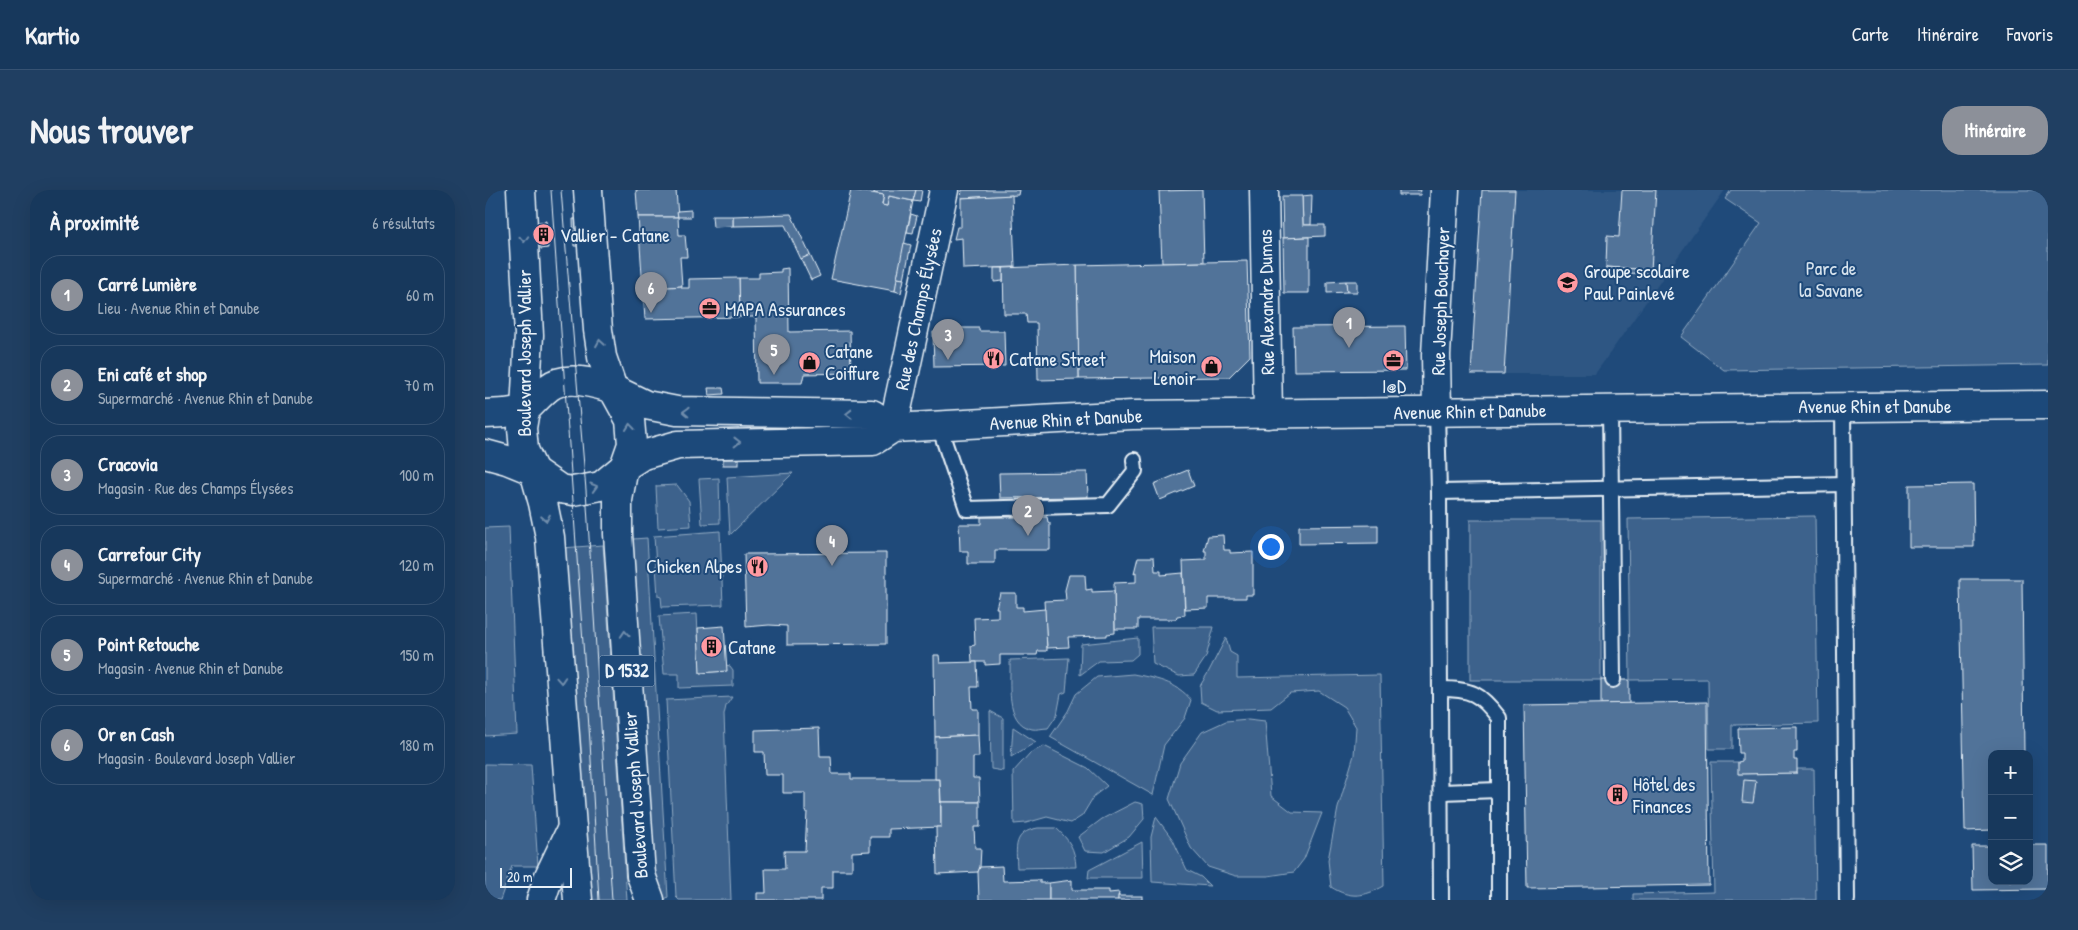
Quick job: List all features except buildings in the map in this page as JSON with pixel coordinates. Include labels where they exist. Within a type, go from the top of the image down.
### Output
[{"type":"main road","name":"Boulevard Joseph Vallier","points":[[521,190],[529,335],[525,410],[522,428],[524,450],[534,471],[550,537],[578,900]]},
{"type":"main road","name":"Boulevard Joseph Vallier","points":[[587,190],[598,330],[602,357],[613,389],[630,420],[631,444],[624,467],[618,500],[618,534],[644,892]]},
{"type":"main road","name":"Rue des Champs Élysées","points":[[893,428],[944,190]]},
{"type":"main road","name":"Rue Alexandre Dumas","points":[[1264,190],[1267,414]]},
{"type":"main road","name":"Rue Joseph Bouchayer","points":[[1437,412],[1436,355],[1445,190]]},
{"type":"main road","points":[[485,414],[525,410],[549,386],[576,381],[593,382],[613,389],[645,405],[677,412],[872,414],[893,428]]},
{"type":"main road","name":"Avenue Rhin et Danube","points":[[624,467],[643,455],[678,444],[873,440],[893,428],[1088,416],[1610,408],[2048,405]]},
{"type":"main road","points":[[485,454],[507,460],[534,471],[560,489],[573,491],[601,486],[624,467]]},
{"type":"main road","points":[[541,900],[549,876],[572,828]]},
{"type":"lane","points":[[1843,406],[1847,900]]},
{"type":"lane","points":[[1610,408],[1613,680]]},
{"type":"lane","points":[[1437,412],[1441,900]]},
{"type":"lane","points":[[939,426],[967,509],[1107,506],[1135,471],[1134,460]]},
{"type":"lane","points":[[1439,492],[1844,484]]},
{"type":"lane","points":[[1440,689],[1463,689],[1486,701],[1499,718],[1499,900]]},
{"type":"lane","points":[[1441,792],[1499,790]]},
{"type":"shaded area","name":"Groupe scolaire Paul Painlevé","points":[[1482,190],[1725,190],[1595,374],[1471,374]]},
{"type":"green space","name":"Parc de la Savane","points":[[1731,190],[2048,190],[2048,365],[1724,370],[1681,337],[1761,223],[1725,199]]},
{"type":"green space","points":[[793,473],[730,535],[727,477]]},
{"type":"green space","points":[[719,478],[720,523],[702,524],[699,479]]},
{"type":"green space","points":[[677,485],[689,501],[691,526],[658,528],[656,486]]},
{"type":"green space","points":[[1815,516],[1818,723],[1732,725],[1732,749],[1709,749],[1708,679],[1630,680],[1628,519]]},
{"type":"green space","points":[[1470,520],[1601,520],[1601,680],[1470,680]]},
{"type":"green space","points":[[509,527],[517,734],[485,736],[485,528]]},
{"type":"green space","points":[[720,531],[723,605],[662,607],[661,597],[658,596],[654,536]]},
{"type":"green space","points":[[647,538],[668,897],[665,899],[654,870],[633,539]]},
{"type":"green space","points":[[603,545],[627,900],[590,900],[562,548]]},
{"type":"green space","points":[[697,614],[700,673],[726,671],[726,665],[730,666],[733,670],[733,686],[679,688],[679,674],[664,674],[659,616]]},
{"type":"green space","points":[[1151,627],[1214,627],[1206,657],[1194,675],[1179,676],[1153,664]]},
{"type":"green space","points":[[1138,638],[1138,654],[1131,660],[1099,661],[1080,675],[1081,644]]},
{"type":"green space","points":[[1226,638],[1230,652],[1237,656],[1237,678],[1380,675],[1384,886],[1357,895],[1344,893],[1331,887],[1328,860],[1338,808],[1354,755],[1356,727],[1344,707],[1319,691],[1290,693],[1271,708],[1217,710],[1201,702],[1200,686]]},
{"type":"green space","points":[[1069,658],[1066,692],[1061,694],[1057,715],[1048,728],[1034,729],[1023,725],[1017,719],[1011,700],[1010,660]]},
{"type":"green space","points":[[1133,674],[1157,679],[1172,685],[1191,700],[1185,718],[1164,745],[1153,795],[1050,737],[1068,711],[1076,694],[1097,677]]},
{"type":"green space","points":[[732,697],[726,706],[724,715],[731,900],[679,900],[676,897],[666,700]]},
{"type":"green space","points":[[990,711],[1003,718],[1003,771],[991,769]]},
{"type":"green space","points":[[1248,719],[1265,721],[1271,796],[1292,812],[1322,813],[1304,859],[1294,872],[1268,876],[1236,876],[1208,867],[1191,848],[1169,799],[1180,763],[1202,732],[1226,721]]},
{"type":"green space","points":[[1013,727],[1036,742],[1011,757]]},
{"type":"green space","points":[[1044,746],[1088,768],[1107,786],[1094,796],[1082,816],[1071,823],[1047,817],[1026,823],[1014,824],[1013,772],[1030,753]]},
{"type":"green space","points":[[1711,762],[1738,762],[1739,774],[1797,773],[1797,769],[1814,769],[1816,900],[1633,900],[1633,894],[1714,892]]},
{"type":"green space","points":[[485,764],[531,765],[538,866],[512,866],[500,900],[485,900]]},
{"type":"green space","points":[[1135,802],[1143,804],[1144,819],[1129,837],[1104,852],[1085,851],[1078,837],[1102,819]]},
{"type":"green space","points":[[1156,817],[1173,840],[1187,870],[1201,877],[1210,886],[1152,882],[1151,837]]},
{"type":"green space","points":[[1056,828],[1061,832],[1073,849],[1076,867],[1017,868],[1016,853],[1020,837],[1030,830]]},
{"type":"green space","points":[[1142,842],[1143,878],[1088,878],[1089,870]]},
{"type":"tram line","points":[[551,190],[590,742],[599,900]]},
{"type":"tram line","points":[[561,190],[586,490],[612,900]]},
{"type":"place","name":"Vallier - Catane","points":[[544,235]]},
{"type":"place","name":"Groupe scolaire Paul Painlevé","points":[[1568,282]]},
{"type":"place","name":"MAPA Assurances","points":[[709,309]]},
{"type":"place","name":"Or en Cash","points":[[651,313]]},
{"type":"place","name":"Carré Lumière","points":[[1349,348]]},
{"type":"place","name":"Catane Street","points":[[993,359]]},
{"type":"place","name":"Cracovia","points":[[948,360]]},
{"type":"place","name":"I@D","points":[[1394,360]]},
{"type":"place","name":"Catane Coiffure","points":[[809,362]]},
{"type":"place","name":"Maison Lenoir","points":[[1212,367]]},
{"type":"place","name":"Point Retouche","points":[[774,375]]},
{"type":"place","name":"Eni café et shop","points":[[1028,536]]},
{"type":"place","name":"Chicken Alpes","points":[[758,566]]},
{"type":"place","name":"Carrefour City","points":[[832,566]]},
{"type":"place","name":"Catane","points":[[712,647]]},
{"type":"place","name":"Hôtel des Finances","points":[[1617,795]]}]
